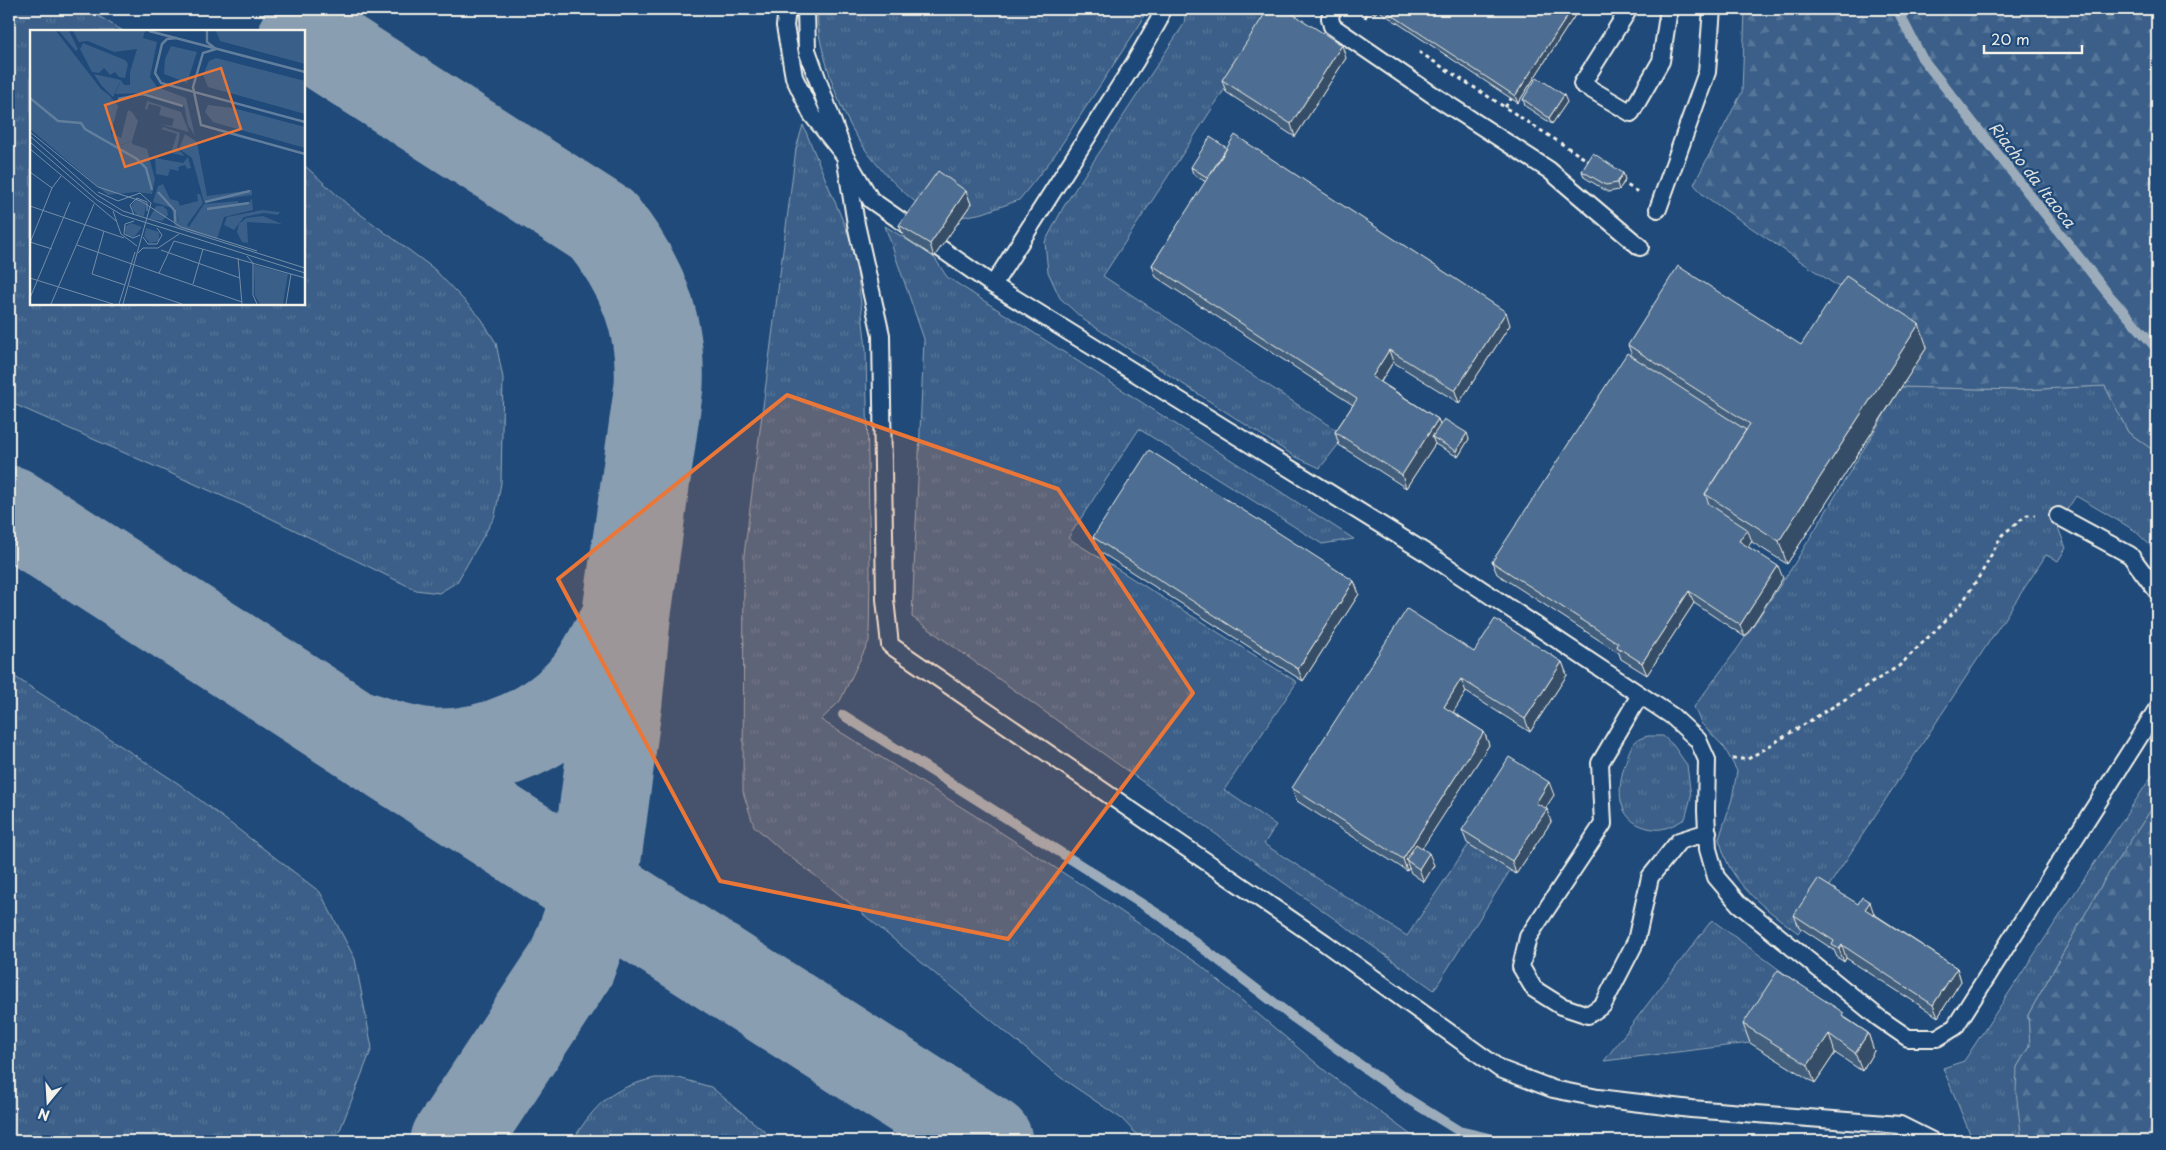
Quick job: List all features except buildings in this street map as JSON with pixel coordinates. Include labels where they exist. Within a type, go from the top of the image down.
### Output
[{"type":"lane","points":[[787,9],[786,26],[794,77],[812,115],[845,156],[872,200],[993,285],[1428,554],[1672,716],[1698,740],[1707,760],[1708,849],[1716,877],[1739,904],[1879,1018],[1908,1038],[1937,1038],[1955,1027],[2157,708]]},
{"type":"lane","points":[[806,9],[807,50],[845,156],[856,224],[881,335],[885,599],[890,645],[1325,942],[1500,1069],[1553,1089],[1598,1098],[1691,1109],[1900,1125],[1932,1141]]},
{"type":"lane","points":[[993,285],[1135,62],[1159,20],[1161,9]]},
{"type":"lane","points":[[1332,9],[1330,18],[1332,26],[1430,93],[1549,170],[1640,246]]},
{"type":"lane","points":[[1629,9],[1582,84],[1631,113],[1661,61],[1669,9]]},
{"type":"lane","points":[[1658,209],[1707,72],[1712,9]]},
{"type":"lane","points":[[2058,516],[2130,555],[2157,591]]},
{"type":"lane","points":[[1640,695],[1600,763],[1603,824],[1528,937],[1521,966],[1534,989],[1561,1006],[1588,1015],[1603,1004],[1636,941],[1650,878],[1679,841],[1708,832]]},
{"type":"path","points":[[1369,9],[1364,17],[1372,22]]},
{"type":"path","points":[[1414,49],[1594,164]]},
{"type":"path","points":[[1506,107],[1516,91]]},
{"type":"path","points":[[1618,179],[1642,195],[1666,190]]},
{"type":"path","points":[[1707,760],[1748,759],[1899,666],[1960,606],[1982,572],[2002,534],[2027,515],[2058,516]]},
{"type":"highlighted area","points":[[787,395],[1058,489],[1193,693],[1008,939],[720,881],[558,579]]},
{"type":"green space","points":[[9,9],[87,9],[121,30],[30,30],[30,305],[305,305],[305,166],[348,205],[433,268],[481,318],[496,343],[503,378],[501,483],[495,516],[457,582],[439,593],[416,590],[256,511],[9,402]]},
{"type":"green space","points":[[818,9],[1145,9],[1142,21],[1052,159],[1019,200],[983,213],[962,217],[971,204],[924,209],[889,178],[862,144],[841,107],[833,86],[819,36]]},
{"type":"green space","points":[[1186,9],[1277,9],[1103,276],[1345,436],[1320,468],[1294,456],[1084,320],[1060,298],[1048,272],[1045,242],[1064,206],[1184,24]]},
{"type":"green space","points":[[1745,9],[2157,9],[2157,453],[2128,432],[2105,386],[2019,390],[1901,387],[1927,347],[1703,195],[1694,184],[1742,92]]},
{"type":"green space","points":[[803,125],[855,250],[866,349],[870,571],[869,641],[840,701],[821,720],[974,815],[1200,965],[1329,1074],[1419,1141],[1143,1141],[1122,1119],[1060,1077],[754,826],[743,792],[744,555],[796,149]]},
{"type":"green space","points":[[885,226],[934,257],[947,277],[1354,539],[1322,544],[1139,429],[1068,538],[1297,682],[1224,790],[1276,825],[1264,844],[1407,936],[1473,838],[1511,869],[1434,990],[912,617],[924,339]]},
{"type":"green space","points":[[2105,386],[2128,432],[2157,453],[2157,552],[2134,530],[2076,496],[2057,525],[2066,548],[2058,561],[2046,555],[1798,933],[1752,896],[1736,878],[1728,865],[1719,839],[1732,799],[1737,771],[1724,747],[1701,723],[1694,707],[1738,648],[1793,566],[1901,387],[2019,390]]},
{"type":"green space","points":[[9,673],[179,784],[320,892],[355,959],[372,1048],[340,1130],[332,1141],[9,1141]]},
{"type":"green space","points":[[1648,736],[1663,736],[1673,745],[1687,765],[1691,797],[1685,819],[1661,829],[1641,826],[1633,821],[1626,814],[1620,797],[1624,767],[1630,750],[1636,741]]},
{"type":"green space","points":[[2157,768],[2157,801],[2105,879],[2028,1015],[2030,1045],[2017,1067],[2021,1133],[2025,1141],[1973,1141],[1943,1068],[1964,1061]]},
{"type":"green space","points":[[2157,801],[2157,1141],[2025,1141],[2021,1133],[2016,1091],[2017,1067],[2030,1045],[2028,1015],[2105,879]]},
{"type":"green space","points":[[1712,920],[1792,979],[1784,988],[1750,1043],[1604,1061]]},
{"type":"green space","points":[[655,1078],[679,1078],[711,1087],[776,1141],[572,1141],[597,1107],[606,1099],[626,1087]]},
{"type":"waterway","name":"Riacho da Itaoca","points":[[1897,9],[1922,58],[2108,294],[2157,349]]},
{"type":"waterway","points":[[843,715],[1161,916],[1294,1018],[1411,1101],[1459,1131],[1502,1141]]},
{"type":"taxiway","points":[[305,34],[602,225],[616,243],[638,280],[653,320],[657,341],[659,386],[626,619],[618,701],[589,916],[571,965],[455,1141]]},
{"type":"taxiway","points":[[9,510],[988,1141]]},
{"type":"taxiway","points":[[366,737],[401,748],[436,753],[479,749],[520,735],[557,713],[588,684],[604,660],[626,619]]}]
